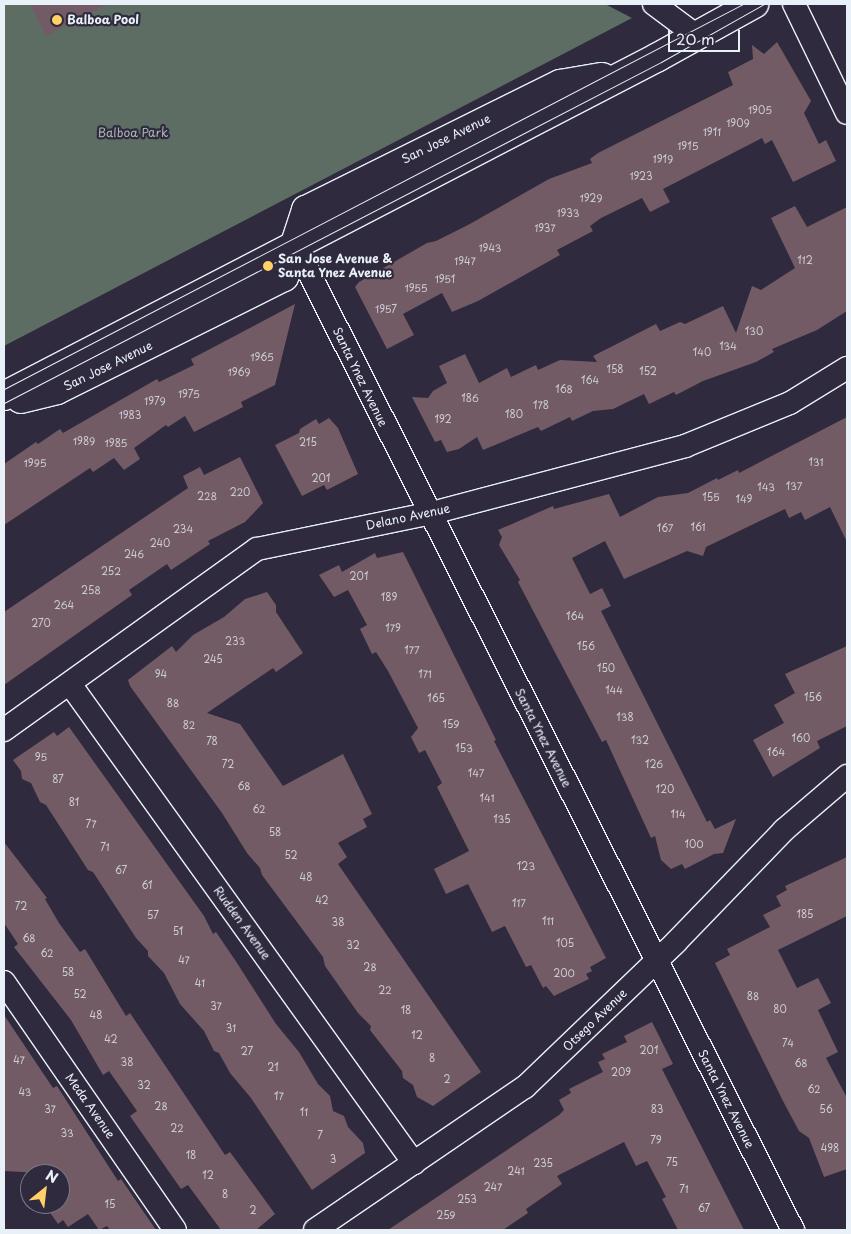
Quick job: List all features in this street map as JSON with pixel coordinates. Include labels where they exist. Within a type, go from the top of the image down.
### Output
[{"type":"main road","name":"San Jose Avenue","points":[[4,396],[626,74],[754,4]]},
{"type":"main road","name":"San Jose Avenue","points":[[4,403],[57,390],[284,277],[295,245]]},
{"type":"street","points":[[654,4],[697,36]]},
{"type":"street","points":[[794,4],[847,113]]},
{"type":"street","name":"Santa Ynez Avenue","points":[[295,245],[428,514],[793,1230]]},
{"type":"street","name":"Delano Avenue","points":[[4,730],[257,548],[428,514],[685,446],[790,403],[847,368]]},
{"type":"street","name":"Rudden Avenue","points":[[70,684],[414,1163]]},
{"type":"street","name":"Otsego Avenue","points":[[315,1230],[525,1087],[656,960],[784,830],[847,776]]},
{"type":"street","name":"Meda Avenue","points":[[4,982],[176,1230]]},
{"type":"green space","name":"Balboa Park","points":[[4,4],[605,4],[632,18],[4,346]]},
{"type":"building","name":"Balboa Pool","points":[[30,4],[107,4],[46,36]]},
{"type":"building","points":[[777,42],[811,101],[804,113],[819,144],[826,140],[836,161],[793,182],[772,140],[765,144],[762,138],[663,189],[670,202],[650,212],[642,198],[601,218],[590,226],[593,231],[557,250],[560,255],[478,301],[452,312],[442,293],[403,314],[414,335],[387,349],[355,287],[359,282],[427,243],[436,241],[468,225],[549,179],[592,163],[590,159],[598,153],[733,85],[728,72],[753,59],[752,45],[764,54]]},
{"type":"building","points":[[795,206],[807,227],[847,207],[847,311],[817,330],[772,349],[774,352],[756,362],[703,381],[676,395],[674,392],[649,404],[644,394],[613,409],[593,411],[572,421],[570,417],[541,431],[538,427],[483,450],[477,437],[459,449],[447,452],[441,440],[435,442],[412,397],[428,398],[433,391],[447,383],[439,366],[465,354],[479,383],[507,368],[511,377],[536,365],[538,370],[560,360],[597,362],[593,356],[656,324],[660,331],[680,322],[685,324],[723,306],[736,333],[752,286],[761,290],[795,268],[771,218]]},
{"type":"building","points":[[295,304],[275,385],[241,402],[243,407],[194,432],[185,416],[168,427],[166,425],[134,448],[140,459],[124,470],[114,458],[93,472],[90,468],[4,525],[4,464],[36,442],[38,444],[60,429],[63,433],[157,379],[159,382],[194,365],[191,359]]},
{"type":"building","points":[[847,417],[847,542],[830,507],[805,520],[801,512],[789,518],[785,509],[706,547],[703,556],[687,551],[624,579],[605,541],[572,558],[590,594],[602,588],[611,606],[601,611],[707,822],[710,820],[715,829],[736,819],[723,853],[714,854],[685,869],[682,864],[671,869],[661,860],[655,836],[651,838],[606,740],[602,742],[518,582],[520,580],[499,545],[502,537],[498,530],[553,506],[554,509],[609,494],[620,517],[658,497],[688,493],[717,478],[718,480],[738,470],[739,473]]},
{"type":"building","points":[[329,418],[338,428],[358,474],[327,490],[324,485],[302,496],[275,445],[299,433],[300,429],[316,419],[319,424]]},
{"type":"building","points":[[240,457],[263,503],[245,522],[208,541],[210,544],[171,570],[167,564],[129,590],[132,595],[4,685],[4,612],[188,488],[183,476],[200,467],[204,475]]},
{"type":"building","points":[[403,552],[496,740],[494,741],[606,958],[590,967],[592,971],[586,974],[589,979],[554,996],[546,986],[543,988],[531,965],[526,967],[505,926],[492,932],[468,884],[446,894],[434,869],[469,851],[437,787],[442,783],[425,750],[419,753],[411,737],[418,728],[388,671],[376,652],[372,654],[360,629],[367,625],[348,590],[334,597],[319,575],[339,565],[342,572],[375,553],[377,558]]},
{"type":"building","points":[[267,592],[276,605],[276,612],[303,653],[276,672],[273,668],[207,713],[240,724],[283,786],[343,754],[372,814],[363,819],[367,827],[338,843],[347,857],[338,864],[481,1072],[433,1106],[417,1097],[413,1085],[403,1078],[402,1071],[370,1030],[371,1026],[358,1013],[325,966],[323,957],[262,875],[260,868],[247,853],[222,813],[130,686],[128,680],[172,646],[176,652],[193,635],[224,617],[245,599]]},
{"type":"building","points":[[847,646],[847,726],[817,741],[820,748],[773,777],[753,740],[784,723],[774,705],[795,693],[785,674]]},
{"type":"building","points":[[69,727],[204,916],[213,934],[216,932],[276,1024],[299,1052],[318,1084],[330,1096],[333,1111],[344,1116],[348,1127],[363,1143],[365,1153],[312,1190],[251,1098],[230,1073],[219,1053],[214,1051],[204,1031],[180,1004],[164,973],[148,956],[148,951],[136,938],[93,872],[88,870],[46,805],[40,802],[31,783],[22,779],[21,771],[13,760],[54,732],[57,736]]},
{"type":"building","points":[[4,842],[47,898],[45,899],[59,923],[80,952],[85,949],[126,1016],[130,1013],[225,1155],[230,1152],[275,1214],[256,1230],[221,1230],[188,1185],[181,1189],[130,1116],[137,1111],[109,1071],[103,1075],[71,1020],[14,947],[18,944],[4,923]]},
{"type":"building","points":[[847,857],[847,916],[778,950],[797,988],[818,978],[831,1003],[818,1010],[838,1052],[826,1058],[847,1098],[847,1169],[824,1177],[809,1138],[799,1131],[715,963],[730,955],[727,949],[770,927],[763,915],[781,906],[776,896],[787,890],[785,886]]},
{"type":"building","points":[[4,1015],[53,1088],[57,1086],[118,1181],[121,1179],[156,1230],[110,1230],[107,1226],[99,1230],[88,1214],[68,1227],[63,1220],[58,1224],[51,1214],[70,1214],[70,1164],[20,1164],[20,1172],[4,1171]]},
{"type":"building","points":[[652,1022],[673,1064],[662,1069],[744,1230],[678,1230],[662,1199],[666,1197],[647,1161],[636,1166],[624,1142],[557,1176],[562,1184],[526,1209],[528,1213],[503,1230],[388,1230],[559,1115],[564,1110],[559,1100],[571,1093],[569,1089],[603,1072],[598,1062],[605,1059],[602,1054],[627,1042],[624,1036]]},
{"type":"tram line","points":[[4,389],[743,4]]},
{"type":"tram line","points":[[4,403],[661,62],[764,4]]},
{"type":"place","name":"Balboa Pool","points":[[57,20]]},
{"type":"place","name":"San Jose Avenue & Santa Ynez Avenue","points":[[268,266]]}]
